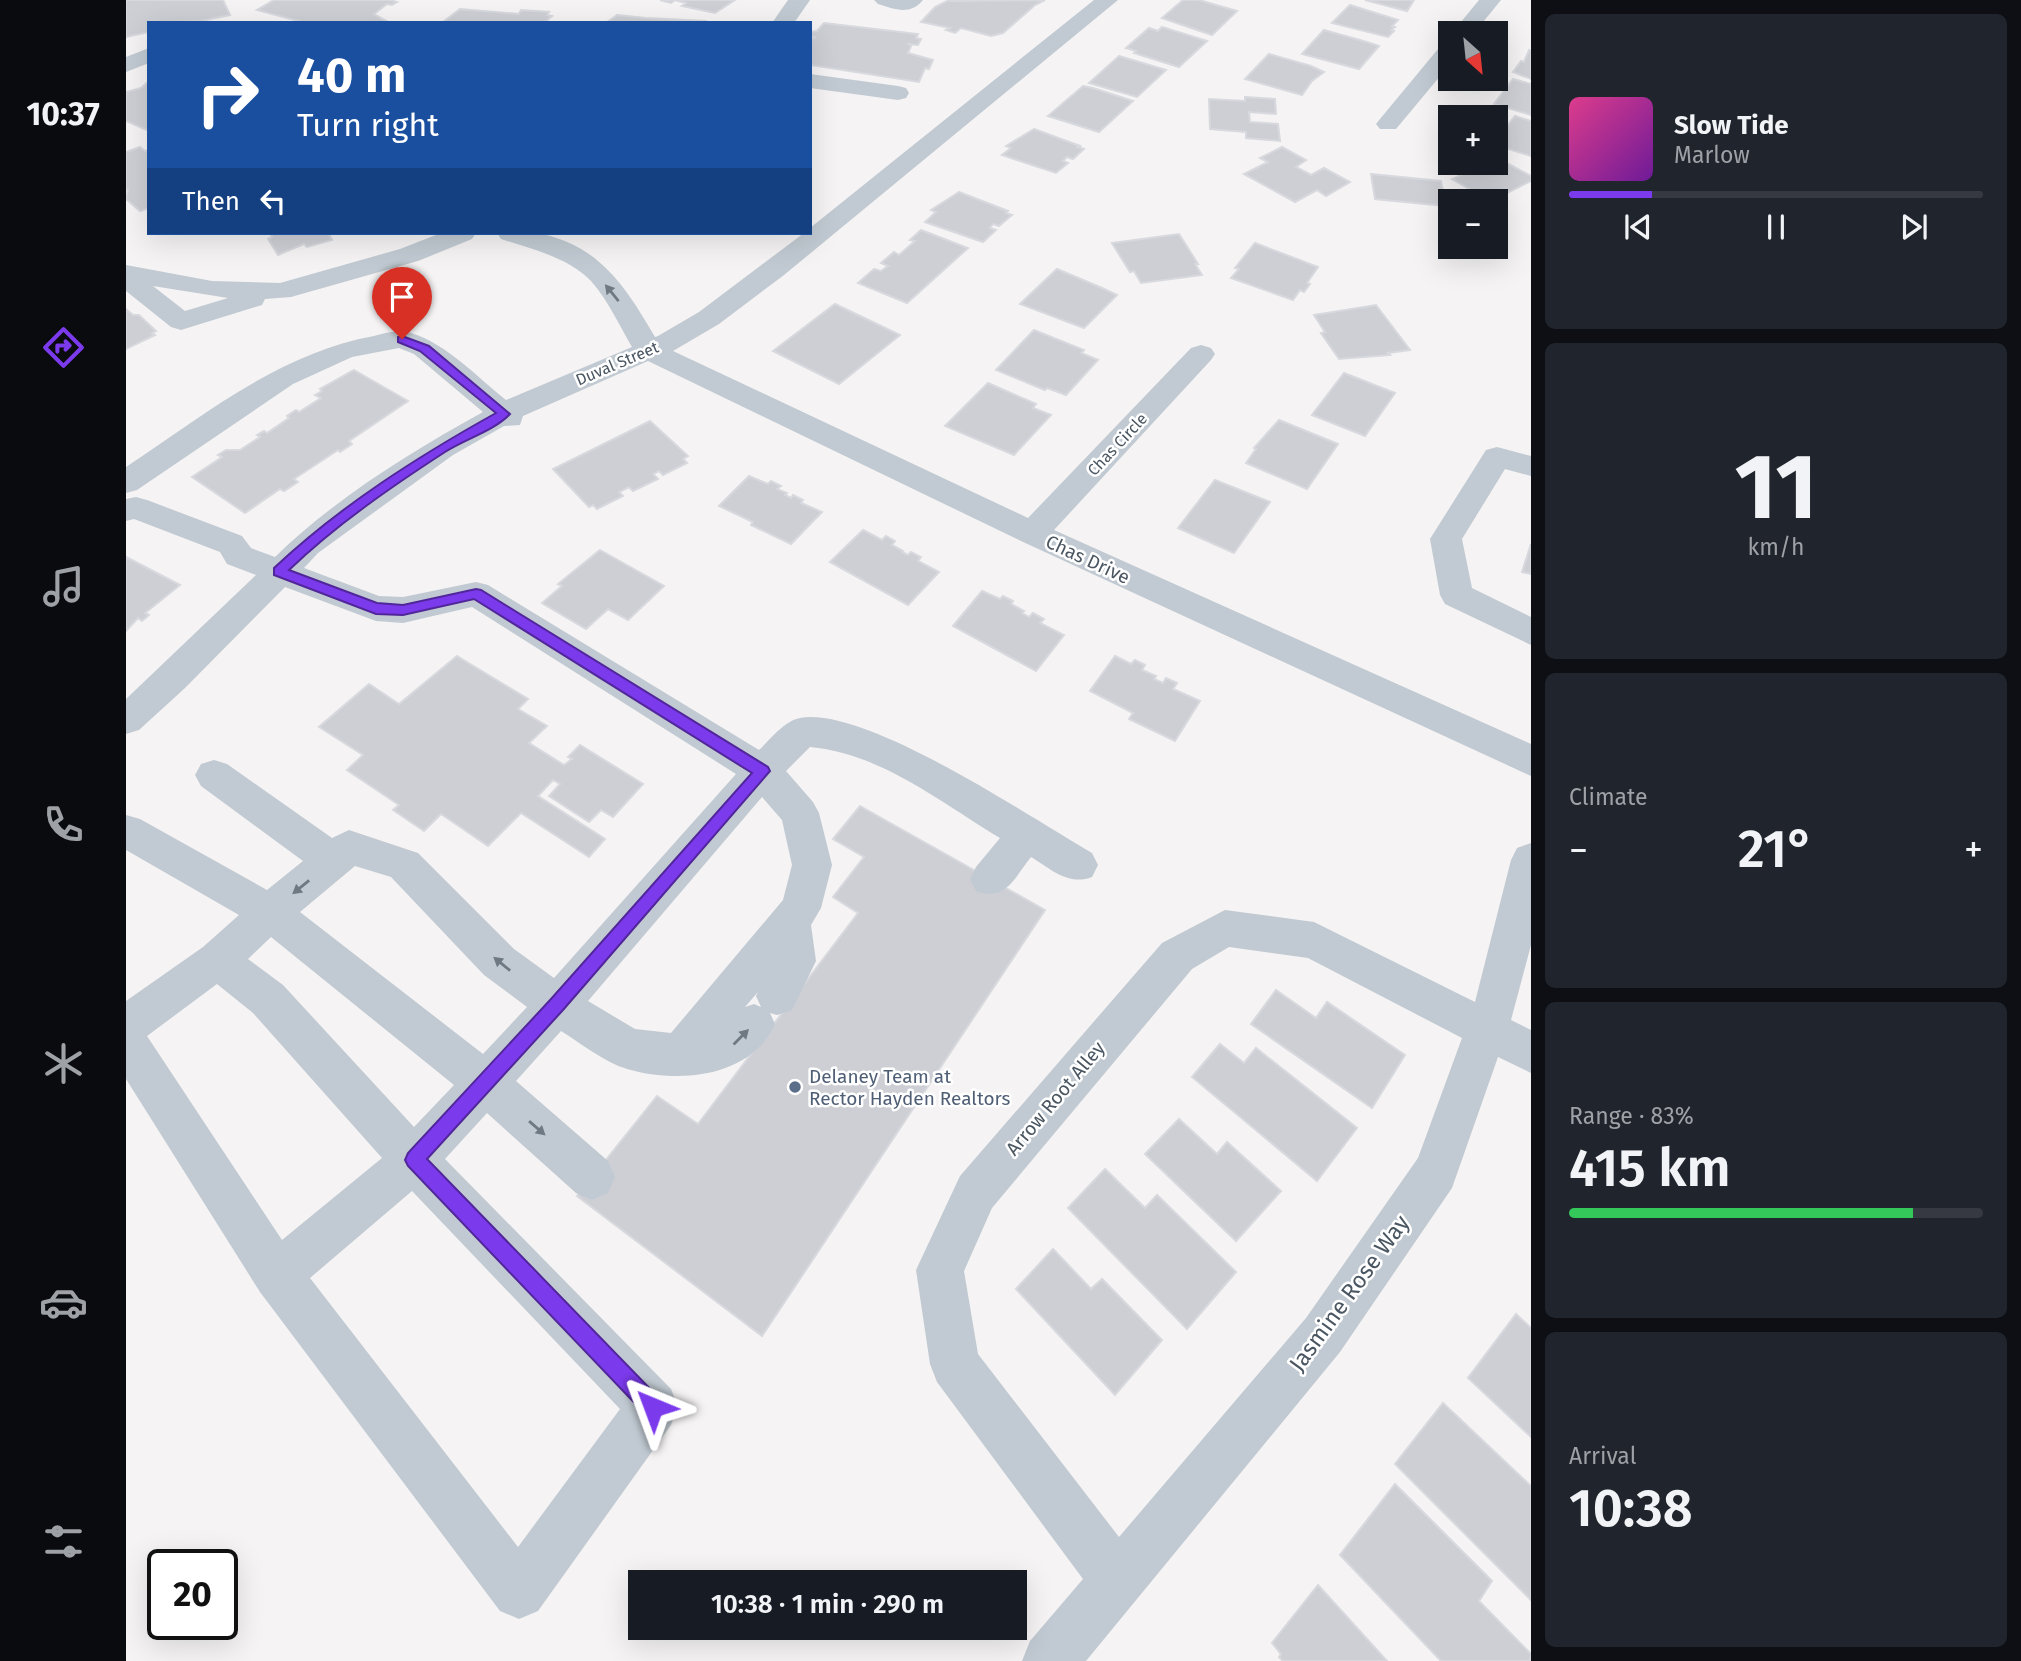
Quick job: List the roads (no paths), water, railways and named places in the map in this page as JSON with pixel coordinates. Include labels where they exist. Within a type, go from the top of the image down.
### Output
[{"type":"street","points":[[783,21],[799,0]]},
{"type":"street","points":[[885,0],[904,5],[912,0]]},
{"type":"street","name":"Duval Street","points":[[126,720],[173,678],[307,545],[376,494],[442,448],[647,349],[668,342],[709,318],[775,269],[1107,0]]},
{"type":"street","points":[[1473,21],[1490,0]]},
{"type":"street","points":[[126,43],[147,39]]},
{"type":"street","points":[[126,65],[147,56]]},
{"type":"street","points":[[1388,124],[1438,64]]},
{"type":"street","points":[[812,81],[898,93]]},
{"type":"street","points":[[126,276],[181,321],[409,255],[458,235]]},
{"type":"street","points":[[498,235],[523,255],[565,280]]},
{"type":"street","points":[[516,235],[544,244],[592,268],[626,310],[647,349]]},
{"type":"street","points":[[126,276],[212,289],[281,291]]},
{"type":"street","name":"Chas Drive","points":[[592,307],[647,349],[1032,533],[1531,761]]},
{"type":"street","points":[[126,482],[283,377],[345,350],[402,339],[424,348],[507,416]]},
{"type":"street","name":"Chas Circle","points":[[1032,533],[1201,354]]},
{"type":"street","points":[[1531,466],[1497,457],[1446,539],[1457,595],[1531,632]]},
{"type":"street","points":[[126,510],[136,508],[231,544],[239,556],[376,608],[403,610],[476,594],[762,771],[800,813],[812,865],[801,908],[680,1055]]},
{"type":"street","points":[[126,524],[218,563],[239,556]]},
{"type":"street","points":[[277,1275],[414,1160],[557,1005],[762,771],[802,732],[838,735],[890,753],[1078,865]]},
{"type":"street","points":[[214,775],[333,862]]},
{"type":"street","points":[[126,831],[270,912],[486,1083],[592,1177]]},
{"type":"street","points":[[990,879],[1026,834]]},
{"type":"street","points":[[126,1026],[218,960],[270,912],[349,847],[404,865],[499,962],[557,1005],[629,1049],[680,1055],[709,1055],[735,1044],[765,1010],[797,963],[790,921]]},
{"type":"street","name":"Jasmine Rose Way","points":[[1050,1661],[1323,1335],[1436,1172],[1498,997],[1531,860]]},
{"type":"street","name":"Arrow Root Alley","points":[[1118,1581],[955,1364],[940,1270],[976,1192],[1177,956],[1225,928],[1314,940],[1531,1052]]},
{"type":"street","points":[[126,1041],[277,1275],[519,1592],[653,1407],[414,1160],[268,999],[218,960]]},
{"type":"place","name":"Delaney Team at Rector Hayden Realtors","points":[[795,1087]]}]
